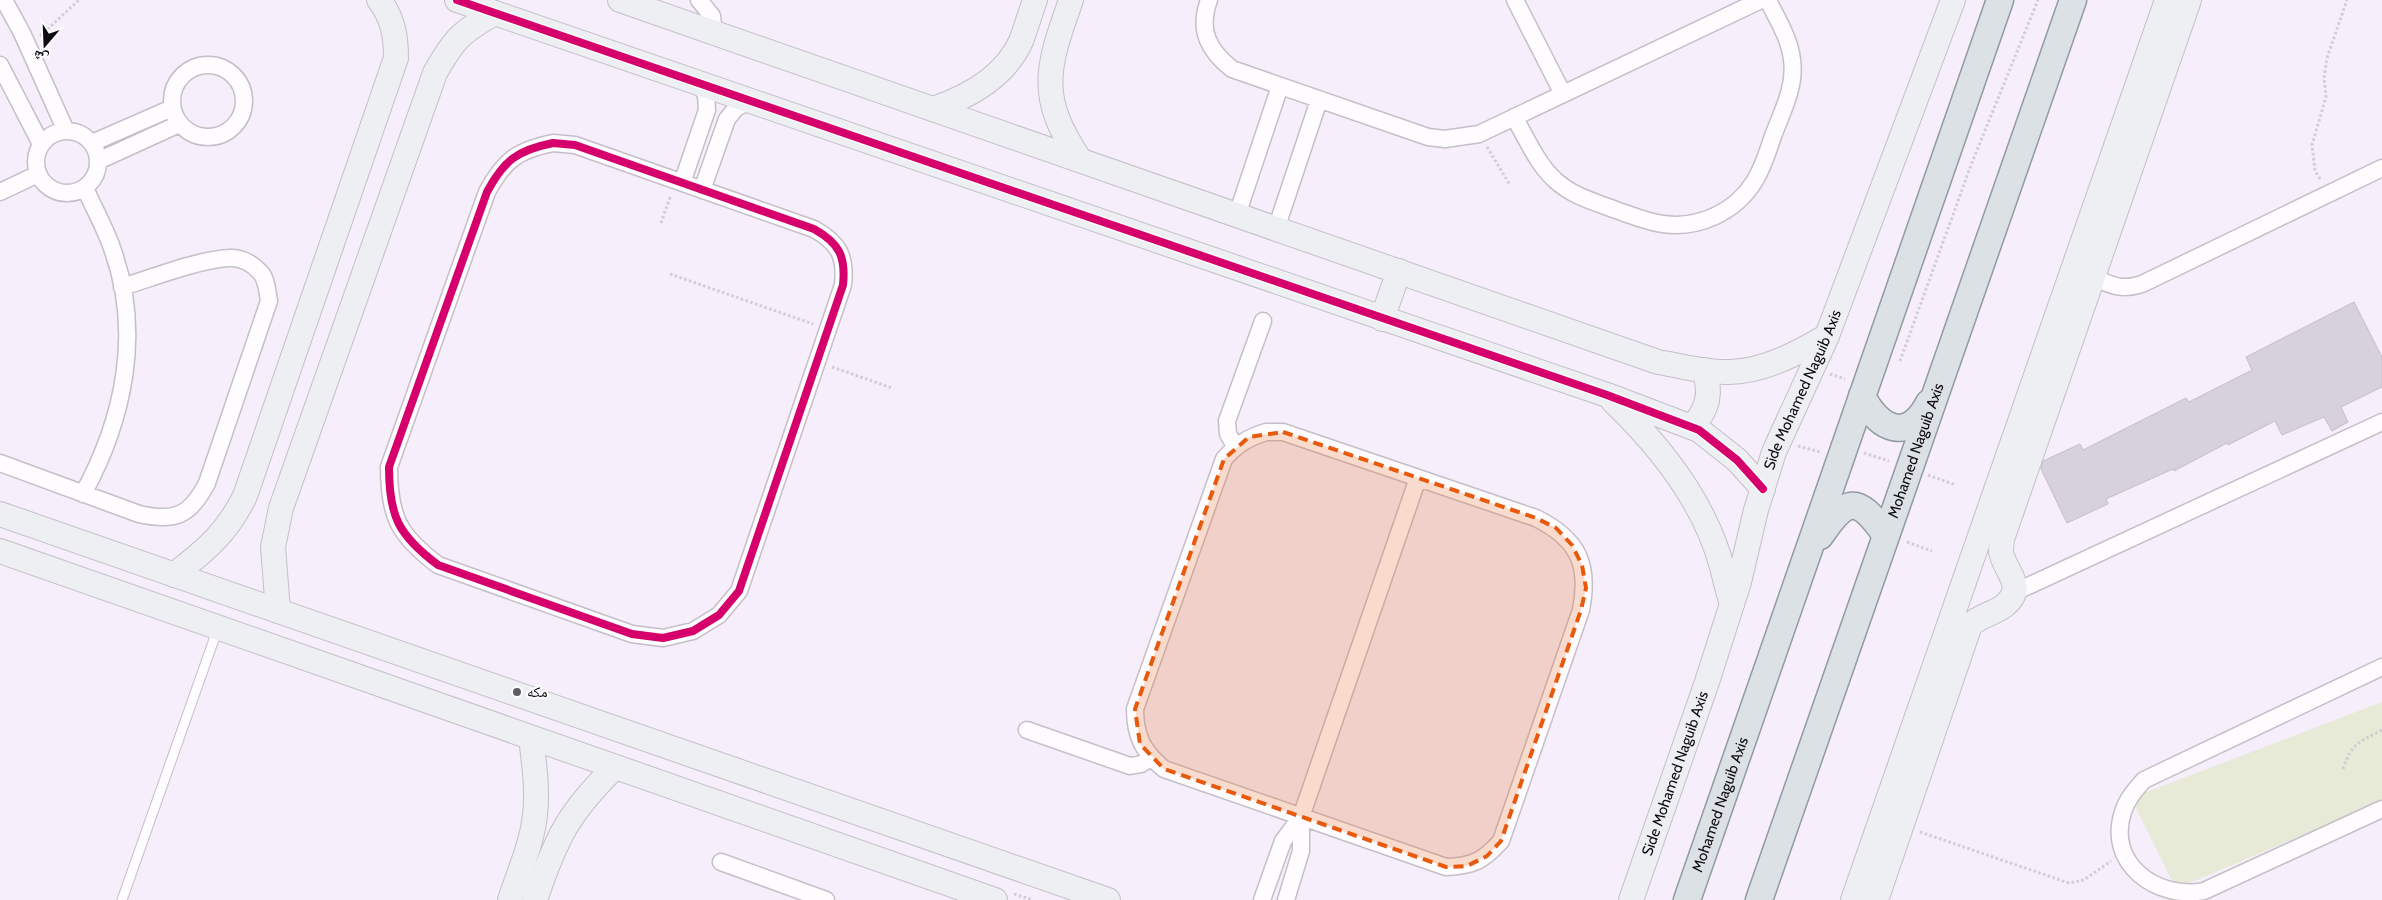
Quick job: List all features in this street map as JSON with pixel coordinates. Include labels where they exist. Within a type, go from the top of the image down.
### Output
[{"type":"main road","name":"Mohamed Naguib Axis","points":[[1687,900],[2000,0]]},
{"type":"main road","name":"Mohamed Naguib Axis","points":[[1759,900],[1885,534],[2073,0]]},
{"type":"main road","points":[[1864,391],[1870,412],[1880,423],[1895,428],[1910,426],[1922,417],[1937,389]]},
{"type":"main road","points":[[1807,554],[1837,512],[1847,507],[1857,507],[1868,511],[1885,534]]},
{"type":"street","points":[[4,0],[28,46],[66,130]]},
{"type":"street","points":[[174,575],[224,532],[245,496],[396,58],[393,25],[379,0]]},
{"type":"street","points":[[457,0],[1607,395],[1692,427],[1737,460],[1763,489]]},
{"type":"street","points":[[620,0],[1658,362],[1704,370],[1731,372],[1751,369],[1793,356],[1827,336]]},
{"type":"street","points":[[699,0],[712,16],[714,33]]},
{"type":"street","points":[[933,109],[960,100],[984,85],[1004,66],[1020,43],[1035,0]]},
{"type":"street","points":[[1071,0],[1052,54],[1049,82],[1057,118],[1064,136],[1080,160]]},
{"type":"street","points":[[1209,0],[1204,23],[1208,42],[1218,58],[1232,69],[1428,137],[1445,139],[1479,134],[1761,0]]},
{"type":"street","points":[[1515,0],[1563,94]]},
{"type":"street","points":[[1514,117],[1545,169],[1554,180],[1577,195],[1636,217],[1662,224],[1684,225],[1705,221],[1725,212],[1742,198],[1754,181],[1789,94],[1792,60],[1788,43],[1768,0]]},
{"type":"street","name":"Side Mohamed Naguib Axis","points":[[1631,900],[1707,682],[1732,604],[1778,440],[1827,336],[1953,0]]},
{"type":"street","points":[[1876,900],[1970,625],[1986,613],[2006,604],[2013,593],[2015,586],[2013,576],[2004,562],[2001,551],[2002,539],[2082,273],[2168,0]]},
{"type":"street","points":[[1853,900],[1974,556],[2189,0]]},
{"type":"street","points":[[278,611],[273,547],[281,508],[435,73],[451,44],[467,28],[495,13]]},
{"type":"street","points":[[0,65],[41,144]]},
{"type":"street","points":[[206,65],[218,67],[229,72],[238,81],[243,92],[244,104],[241,116],[229,130],[212,137],[200,136],[188,132],[179,124],[172,108],[172,96],[176,84],[183,74],[194,68],[206,65]]},
{"type":"street","points":[[679,182],[707,110],[706,95],[698,82]]},
{"type":"street","points":[[1236,215],[1280,86]]},
{"type":"street","points":[[1276,228],[1319,100]]},
{"type":"street","points":[[702,190],[727,119],[737,107],[752,101]]},
{"type":"street","points":[[92,143],[172,108]]},
{"type":"street","points":[[98,161],[179,124]]},
{"type":"street","points":[[66,130],[81,134],[92,143],[98,161],[97,171],[92,181],[85,188],[67,194],[58,192],[42,182],[35,164],[41,144],[56,132],[66,130]]},
{"type":"street","points":[[553,143],[574,146],[702,190],[814,229],[829,237],[840,251],[845,268],[843,285],[739,591],[719,615],[693,631],[662,638],[632,634],[438,565],[414,547],[398,524],[389,496],[389,467],[487,192],[497,172],[512,157],[532,147],[553,143]]},
{"type":"street","points":[[2082,273],[2120,288],[2129,288],[2382,168]]},
{"type":"street","points":[[0,192],[38,174]]},
{"type":"street","points":[[83,494],[103,454],[117,414],[122,393],[127,351],[122,287],[113,250],[85,188]]},
{"type":"street","points":[[0,463],[139,514],[159,519],[180,515],[197,502],[207,483],[269,300],[266,284],[262,273],[248,262],[231,258],[212,261],[122,287]]},
{"type":"street","points":[[1382,319],[1399,271]]},
{"type":"street","points":[[1235,446],[1228,434],[1227,421],[1263,321]]},
{"type":"street","points":[[1692,427],[1703,415],[1708,401],[1709,385],[1704,370]]},
{"type":"street","points":[[1607,395],[1646,434],[1680,479],[1714,545],[1732,604]]},
{"type":"street","points":[[2013,593],[2382,422]]},
{"type":"street","points":[[1266,432],[1283,432],[1536,518],[1556,528],[1572,545],[1582,565],[1586,588],[1581,610],[1501,841],[1486,856],[1468,866],[1446,867],[1164,769],[1150,758],[1140,744],[1135,727],[1135,709],[1224,459],[1235,446],[1249,437],[1266,432]]},
{"type":"street","points":[[1262,900],[1283,840],[1301,817],[1418,478]]},
{"type":"street","points":[[0,514],[1108,900]]},
{"type":"street","points":[[66,574],[78,541]]},
{"type":"street","points":[[0,551],[996,900]]},
{"type":"street","points":[[1974,556],[1990,552],[2004,562]]},
{"type":"street","points":[[1959,599],[1970,611],[1986,613]]},
{"type":"street","points":[[2382,667],[2144,780],[2130,795],[2122,813],[2120,833],[2124,852],[2133,869],[2147,882],[2163,890],[2193,894],[2204,891],[2382,809]]},
{"type":"street","points":[[1026,730],[1130,766],[1141,764],[1150,758]]},
{"type":"street","points":[[510,900],[530,840],[535,815],[536,790],[531,738]]},
{"type":"street","points":[[535,900],[553,848],[564,826],[578,805],[615,767]]},
{"type":"street","points":[[1286,900],[1301,851],[1301,817]]},
{"type":"street","points":[[893,864],[904,829]]},
{"type":"street","points":[[720,862],[826,900]]},
{"type":"lane","points":[[122,900],[219,628]]},
{"type":"path","points":[[28,46],[79,0]]},
{"type":"path","points":[[1897,368],[1971,164],[2038,0]]},
{"type":"path","points":[[2328,193],[2315,171],[2312,145],[2326,97],[2324,78],[2327,58],[2347,0]]},
{"type":"path","points":[[1993,94],[1999,96]]},
{"type":"path","points":[[1479,134],[1510,185]]},
{"type":"path","points":[[661,224],[679,182]]},
{"type":"path","points":[[670,274],[828,330]]},
{"type":"path","points":[[817,362],[892,388]]},
{"type":"path","points":[[1811,367],[1864,391]]},
{"type":"path","points":[[1778,440],[1840,458]]},
{"type":"path","points":[[2343,769],[2347,757],[2356,745],[2368,736],[2382,730]]},
{"type":"path","points":[[1901,825],[2069,883],[2084,880],[2124,852]]},
{"type":"highlighted area","points":[[1283,432],[1536,518],[1556,528],[1572,545],[1582,565],[1586,588],[1581,610],[1501,841],[1487,856],[1467,866],[1446,867],[1164,769],[1140,744],[1135,709],[1224,459],[1249,437]]},
{"type":"green space","points":[[2382,702],[2382,801],[2176,889],[2131,798]]},
{"type":"building","points":[[2354,302],[2382,357],[2382,387],[2341,407],[2348,422],[2332,431],[2324,417],[2282,435],[2275,421],[2228,445],[2227,443],[2174,471],[2173,469],[2106,499],[2108,504],[2067,523],[2041,469],[2043,461],[2080,444],[2083,450],[2186,398],[2189,402],[2252,370],[2246,357]]},
{"type":"cycle path","points":[[457,0],[1607,395],[1699,430],[1737,460],[1763,489]]},
{"type":"cycle path","points":[[553,143],[575,145],[814,229],[835,245],[842,258],[843,285],[739,591],[719,615],[693,631],[663,638],[632,634],[438,565],[413,544],[398,523],[394,512],[389,484],[389,467],[487,192],[493,181],[513,158],[530,149],[553,143]]},
{"type":"place","name":"مكه","points":[[517,692]]}]
